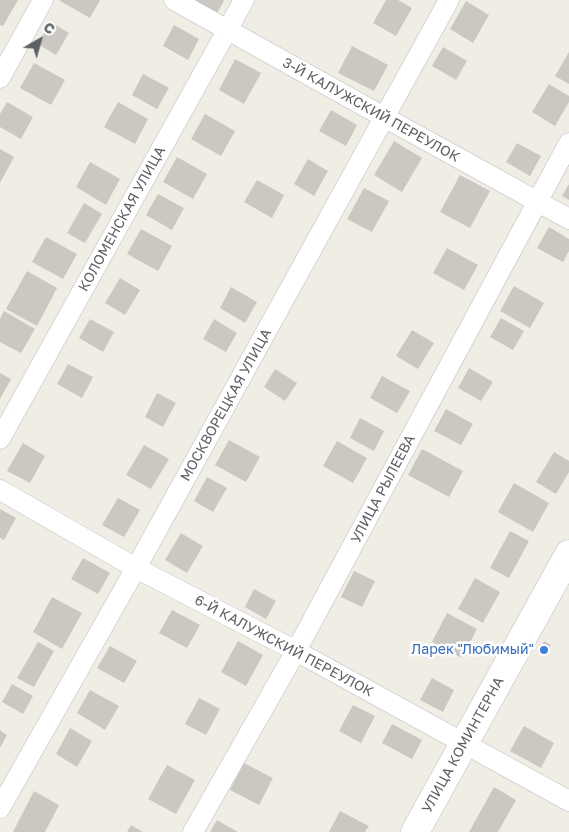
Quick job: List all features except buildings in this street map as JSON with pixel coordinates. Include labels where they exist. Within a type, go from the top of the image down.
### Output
[{"type":"street","points":[[0,78],[42,0]]},
{"type":"street","name":"3-Й КАЛУЖСКИЙ ПЕРЕУЛОК","points":[[174,0],[569,219]]},
{"type":"street","name":"КОЛОМЕНСКАЯ УЛИЦА","points":[[0,439],[244,0]]},
{"type":"street","name":"МОСКВОРЕЦКАЯ УЛИЦА","points":[[0,808],[136,568],[449,0]]},
{"type":"street","name":"УЛИЦА РЫЛЕЕВА","points":[[193,832],[296,651],[569,143]]},
{"type":"street","name":"6-Й КАЛУЖСКИЙ ПЕРЕУЛОК","points":[[0,490],[136,568],[296,651],[569,801]]},
{"type":"street","name":"УЛИЦА КОМИНТЕРНА","points":[[415,832],[569,554]]},
{"type":"place","name":"Ларек \"Любимый\"","points":[[544,650]]}]
